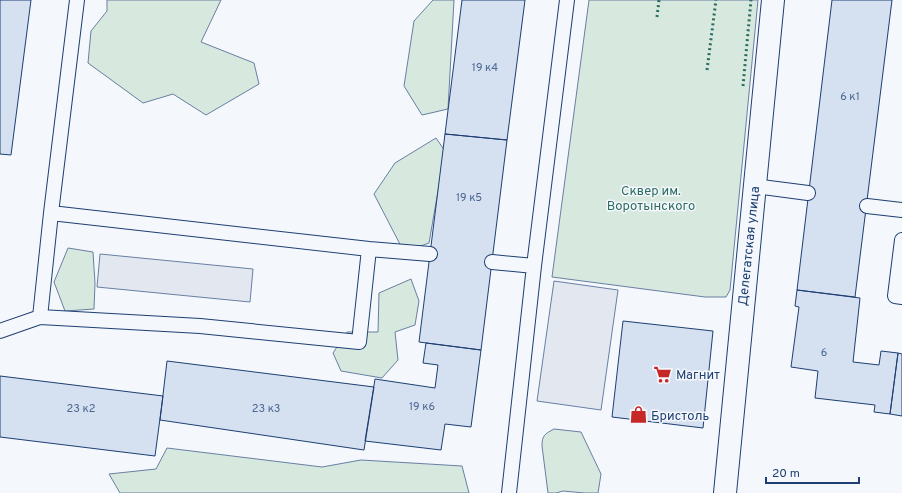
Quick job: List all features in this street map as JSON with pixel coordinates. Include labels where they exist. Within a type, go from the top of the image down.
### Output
[{"type":"street","name":"Делегатская улица","points":[[725,493],[773,0]]},
{"type":"lane","points":[[40,317],[77,0]]},
{"type":"lane","points":[[510,493],[534,266],[567,0]]},
{"type":"lane","points":[[754,186],[808,193]]},
{"type":"lane","points":[[867,206],[902,210]]},
{"type":"lane","points":[[51,213],[369,249],[430,254]]},
{"type":"lane","points":[[902,240],[895,296],[902,297]]},
{"type":"lane","points":[[0,331],[40,317],[200,326],[358,342],[369,249]]},
{"type":"lane","points":[[492,262],[534,266]]},
{"type":"green space","points":[[107,0],[221,0],[201,42],[254,63],[259,84],[206,115],[173,94],[143,103],[88,63],[91,31],[107,11]]},
{"type":"green space","points":[[433,0],[454,0],[448,109],[422,115],[404,86],[414,21]]},
{"type":"green space","name":"Сквер им. Воротынского","points":[[589,0],[758,0],[730,290],[726,297],[705,297],[552,277]]},
{"type":"green space","points":[[436,138],[445,151],[429,243],[404,252],[374,194],[395,163]]},
{"type":"green space","points":[[68,248],[93,252],[95,283],[94,309],[65,311],[54,282]]},
{"type":"green space","points":[[411,279],[419,301],[415,325],[395,332],[398,360],[382,378],[341,371],[333,353],[347,332],[378,332],[379,293]]},
{"type":"green space","points":[[554,429],[581,432],[601,474],[598,493],[563,491],[548,493],[542,442],[545,435]]},
{"type":"green space","points":[[167,448],[322,467],[361,460],[462,466],[469,493],[120,493],[109,474],[156,469]]},
{"type":"shaded area","points":[[100,254],[253,269],[250,302],[97,287]]},
{"type":"shaded area","points":[[554,281],[618,290],[601,410],[537,401]]},
{"type":"building","points":[[0,0],[31,0],[11,155],[0,154]]},
{"type":"building","points":[[462,0],[525,0],[507,140],[445,134]]},
{"type":"building","points":[[832,0],[892,0],[855,297],[797,290]]},
{"type":"building","points":[[445,134],[507,140],[481,350],[419,342]]},
{"type":"building","points":[[797,290],[860,298],[853,362],[879,365],[881,351],[898,353],[890,414],[874,412],[875,405],[815,398],[818,371],[791,367],[799,307],[795,306]]},
{"type":"building","name":"Магнит","points":[[623,321],[713,331],[703,428],[612,417]]},
{"type":"building","points":[[426,343],[481,350],[471,427],[445,424],[441,450],[365,441],[375,379],[435,388],[438,365],[423,363]]},
{"type":"building","points":[[898,353],[902,354],[902,416],[890,414]]},
{"type":"building","points":[[167,361],[374,387],[364,450],[160,420]]},
{"type":"building","points":[[0,376],[163,396],[155,456],[0,437]]},
{"type":"hedge","points":[[657,17],[659,0]]},
{"type":"hedge","points":[[707,70],[716,0]]},
{"type":"hedge","points":[[743,86],[751,0]]},
{"type":"place","name":"Магнит","points":[[663,374]]},
{"type":"place","name":"Бристоль","points":[[638,415]]}]
